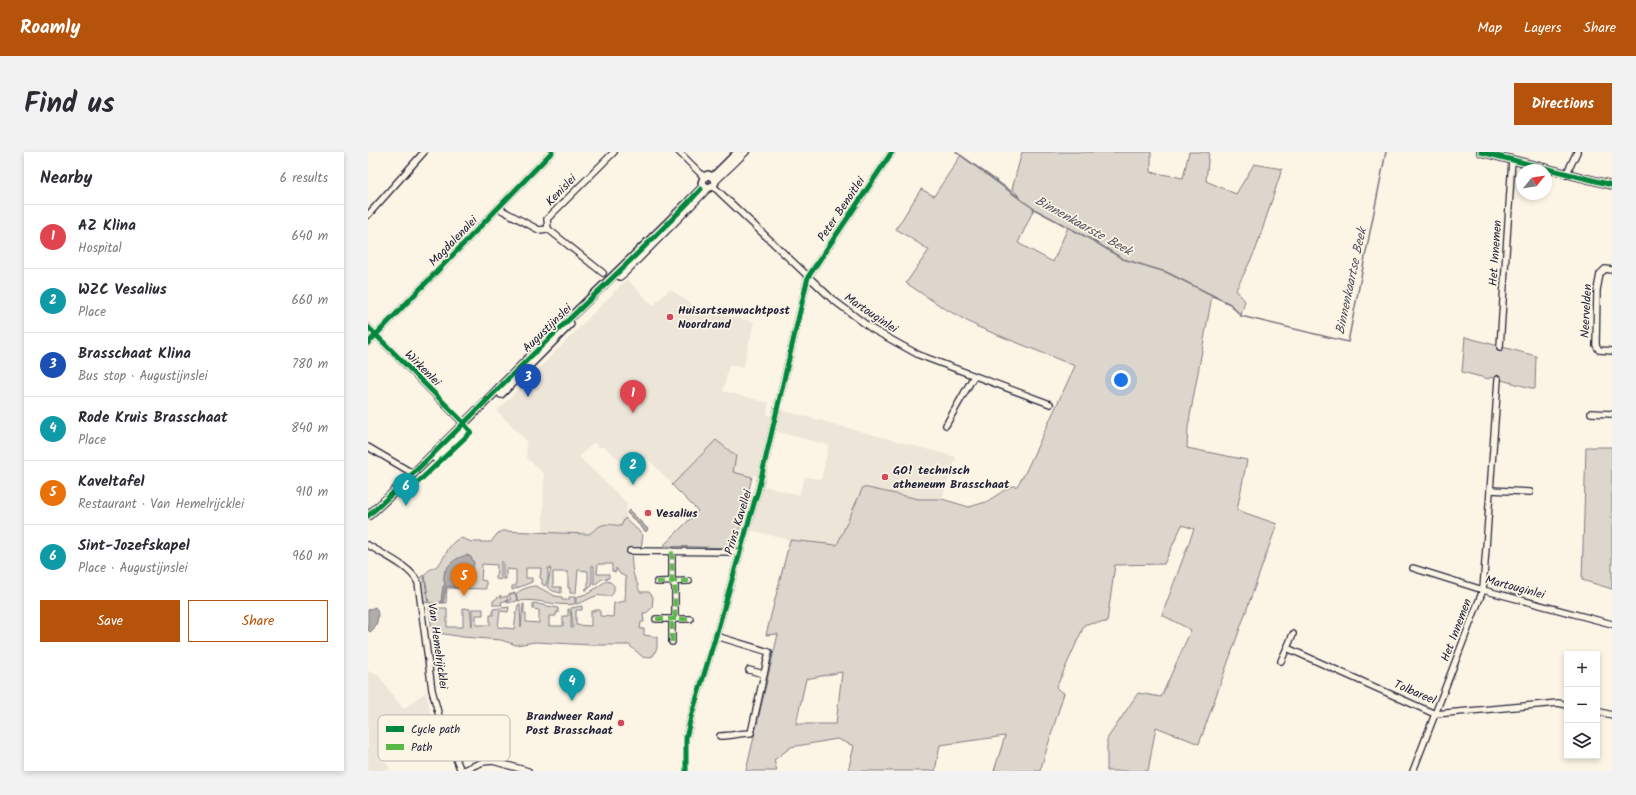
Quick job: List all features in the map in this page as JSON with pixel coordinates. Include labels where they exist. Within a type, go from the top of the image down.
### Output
[{"type":"street","points":[[368,215],[424,152]]},
{"type":"street","name":"Magdalenalei","points":[[368,343],[552,152]]},
{"type":"street","name":"Kenislei","points":[[548,229],[547,219],[614,152]]},
{"type":"street","points":[[678,152],[704,177],[702,183],[711,184]]},
{"type":"street","name":"Augustijnslei","points":[[711,184],[738,152]]},
{"type":"street","name":"Augustijnslei","points":[[368,516],[416,472],[554,334],[618,276],[711,184],[746,152]]},
{"type":"street","name":"Peter Benoitlei","points":[[808,277],[892,152]]},
{"type":"street","points":[[1480,152],[1612,185]]},
{"type":"street","points":[[1566,174],[1577,152]]},
{"type":"street","name":"Het Innemen","points":[[1500,347],[1512,160]]},
{"type":"street","name":"Martouginlei","points":[[711,184],[832,299],[872,329],[919,355],[1050,404]]},
{"type":"street","points":[[498,208],[539,230],[548,229],[603,273]]},
{"type":"street","name":"Neervelden","points":[[1612,270],[1605,269],[1600,274],[1597,290],[1596,345],[1599,350],[1612,351]]},
{"type":"street","name":"Prins Kavellei","points":[[686,771],[686,738],[691,717],[758,492],[808,277]]},
{"type":"street","name":"Augustijnslei","points":[[416,472],[449,446],[558,338],[584,306]]},
{"type":"street","name":"Wirkenlei","points":[[368,327],[464,424]]},
{"type":"street","points":[[946,425],[974,376]]},
{"type":"street","name":"Het Innemen","points":[[1413,771],[1483,590],[1498,379]]},
{"type":"street","points":[[1591,414],[1612,414]]},
{"type":"street","points":[[368,447],[416,472]]},
{"type":"street","points":[[1490,490],[1530,492]]},
{"type":"street","name":"Van Hemelrijcklei","points":[[368,545],[416,577],[418,582],[432,690],[439,715]]},
{"type":"street","points":[[630,551],[740,552]]},
{"type":"street","points":[[672,551],[672,582],[675,586],[675,616],[672,623],[672,642]]},
{"type":"street","name":"Martouginlei","points":[[1413,568],[1483,590],[1612,624]]},
{"type":"street","points":[[657,582],[689,581]]},
{"type":"street","points":[[656,619],[690,619]]},
{"type":"street","points":[[1281,662],[1293,634]]},
{"type":"street","points":[[716,636],[769,652],[751,733],[739,733],[734,736],[720,736]]},
{"type":"street","name":"Tolbareel","points":[[1287,648],[1435,714],[1558,703],[1564,704]]},
{"type":"street","points":[[749,670],[764,674]]},
{"type":"street","points":[[1600,712],[1612,715]]},
{"type":"street","name":"Van Hemelrijcklei","points":[[457,761],[461,771]]},
{"type":"street","points":[[461,771],[483,762],[493,761],[528,771]]},
{"type":"shaded area","points":[[1022,152],[1151,152],[1151,172],[1183,178],[1189,152],[1209,152],[1206,181],[1236,194],[1254,164],[1282,169],[1256,249],[1236,290],[1245,301],[1241,316],[1230,304],[1212,296],[1188,427],[1187,448],[1247,460],[1237,510],[1277,524],[1199,744],[1156,727],[1148,771],[1107,771],[1107,739],[1138,693],[1161,697],[1191,630],[1162,615],[1194,529],[1182,525],[1164,564],[1115,565],[1107,622],[1085,624],[1056,688],[1064,693],[1040,771],[994,771],[1005,736],[940,745],[935,771],[848,771],[854,746],[837,739],[791,747],[774,760],[777,771],[746,771],[778,634],[766,635],[790,540],[837,545],[863,487],[919,499],[942,499],[969,507],[986,502],[1011,486],[1017,486],[1025,473],[1075,366],[978,327],[942,307],[906,283],[929,250],[896,229],[921,189],[934,196],[961,155],[1021,198],[1012,189]],"holes":[[[1034,209],[1068,227],[1053,262],[1018,243]],[[842,672],[836,724],[796,724],[806,679]]]},
{"type":"shaded area","points":[[627,279],[653,306],[670,289],[698,309],[754,322],[743,368],[729,365],[723,391],[769,403],[767,414],[771,416],[757,475],[752,476],[735,548],[647,458],[632,472],[605,447],[599,447],[595,443],[592,444],[579,457],[627,503],[624,536],[543,536],[544,474],[527,458],[526,440],[497,411]]},
{"type":"shaded area","points":[[1465,337],[1536,356],[1535,389],[1490,377],[1489,379],[1462,372]]},
{"type":"shaded area","name":"GO! technisch atheneum Brasschaat","points":[[781,410],[956,457],[942,499],[919,499],[863,487],[837,545],[790,540],[750,530],[764,486],[799,495],[805,477],[821,479],[829,445],[777,432]]},
{"type":"shaded area","points":[[716,440],[736,456],[733,472],[752,477],[735,548],[663,546],[698,511],[672,485]]},
{"type":"shaded area","points":[[1586,447],[1612,447],[1612,589],[1582,580]]},
{"type":"shaded area","points":[[629,510],[648,529],[646,532],[627,513]]},
{"type":"shaded area","points":[[625,518],[643,535],[641,549],[631,549],[632,563],[635,579],[640,592],[649,592],[653,597],[652,608],[646,613],[643,613],[644,622],[641,622],[640,629],[644,629],[644,635],[657,637],[657,648],[653,656],[644,658],[629,645],[591,645],[535,642],[516,645],[501,640],[463,637],[432,632],[429,608],[447,608],[447,627],[463,627],[463,608],[470,609],[472,626],[472,609],[483,609],[483,615],[476,615],[476,625],[490,625],[490,615],[493,615],[493,609],[509,607],[508,612],[500,611],[498,627],[514,629],[516,616],[515,612],[517,612],[518,605],[520,604],[521,627],[523,604],[524,613],[526,614],[526,622],[539,623],[539,610],[533,609],[533,603],[558,608],[558,613],[556,613],[556,616],[549,616],[549,626],[563,626],[563,616],[568,616],[569,609],[571,615],[571,628],[573,628],[571,608],[582,606],[582,610],[576,610],[576,625],[591,626],[591,611],[595,610],[600,610],[600,616],[613,617],[614,603],[625,601],[626,577],[620,574],[616,568],[616,572],[612,571],[612,564],[598,564],[597,574],[609,574],[609,578],[602,579],[594,585],[594,566],[592,565],[592,586],[585,591],[586,588],[588,588],[588,571],[578,570],[576,593],[570,593],[570,588],[568,588],[568,572],[553,572],[553,587],[561,587],[561,593],[553,591],[547,587],[551,568],[548,568],[548,578],[545,586],[542,584],[542,579],[540,578],[541,568],[526,568],[526,578],[532,578],[532,582],[512,590],[512,586],[516,586],[516,570],[506,569],[506,579],[503,579],[503,562],[501,562],[501,580],[496,579],[497,565],[482,564],[481,580],[486,581],[486,589],[447,588],[446,603],[443,603],[446,586],[449,585],[445,570],[445,584],[443,587],[441,603],[429,603],[425,575],[429,570],[438,565],[450,546],[461,538],[472,542],[491,542],[497,534],[502,531],[589,534],[604,525],[610,524],[621,526]]},
{"type":"shaded area","points":[[467,555],[471,557],[474,563],[469,583],[463,588],[446,586],[443,603],[441,603],[443,587],[445,584],[444,574],[446,569],[457,559]]},
{"type":"shaded area","points":[[424,575],[428,603],[423,601],[420,580]]},
{"type":"shaded area","points":[[606,581],[610,582],[614,586],[612,595],[596,596],[576,604],[576,597],[589,593]]},
{"type":"shaded area","points":[[536,586],[555,596],[562,597],[562,600],[569,600],[569,597],[575,597],[575,604],[568,605],[526,600],[518,601],[517,593],[525,588]]},
{"type":"shaded area","points":[[515,593],[517,601],[507,603],[506,602],[511,599],[508,595]]},
{"type":"shaded area","points":[[501,595],[500,598],[507,596],[508,600],[501,602],[502,605],[493,605],[493,601]]},
{"type":"shaded area","points":[[375,607],[378,617],[375,627],[370,632],[368,630],[368,610]]},
{"type":"shaded area","points":[[368,671],[379,676],[403,709],[426,692],[431,715],[378,715],[378,761],[384,761],[390,768],[386,771],[368,771]]},
{"type":"waterway","name":"Binnenkaartse Beek","points":[[956,152],[1034,209],[1092,240],[1123,259],[1166,272],[1230,304],[1241,316],[1348,342],[1386,152]]},
{"type":"marked path","points":[[672,551],[672,582],[675,586],[675,616],[672,623],[672,642]]},
{"type":"marked path","points":[[657,582],[689,581]]},
{"type":"marked path","points":[[656,619],[690,619]]},
{"type":"cycle path","points":[[368,343],[552,152]]},
{"type":"cycle path","points":[[686,771],[686,738],[691,717],[758,491],[808,277],[892,152]]},
{"type":"cycle path","points":[[1481,152],[1612,185]]},
{"type":"cycle path","points":[[368,516],[647,245],[701,189]]},
{"type":"cycle path","points":[[368,327],[461,420],[471,432],[415,485],[406,489],[400,494]]},
{"type":"place","name":"Huisartsenwachtpost Noordrand","points":[[670,317]]},
{"type":"place","name":"Brasschaat Klina","points":[[528,397]]},
{"type":"place","name":"AZ Klina","points":[[633,413]]},
{"type":"place","name":"GO! technisch atheneum Brasschaat","points":[[885,477]]},
{"type":"place","name":"WZC Vesalius","points":[[633,485]]},
{"type":"place","name":"Sint-Jozefskapel","points":[[406,506]]},
{"type":"place","name":"Vesalius","points":[[648,513]]},
{"type":"place","name":"Kaveltafel","points":[[464,596]]},
{"type":"place","name":"Rode Kruis Brasschaat","points":[[572,701]]},
{"type":"place","name":"Brandweer Rand Post Brasschaat","points":[[621,723]]},
{"type":"water label","name":"Binnenkaarste Beek","points":[[1084,225]]}]
